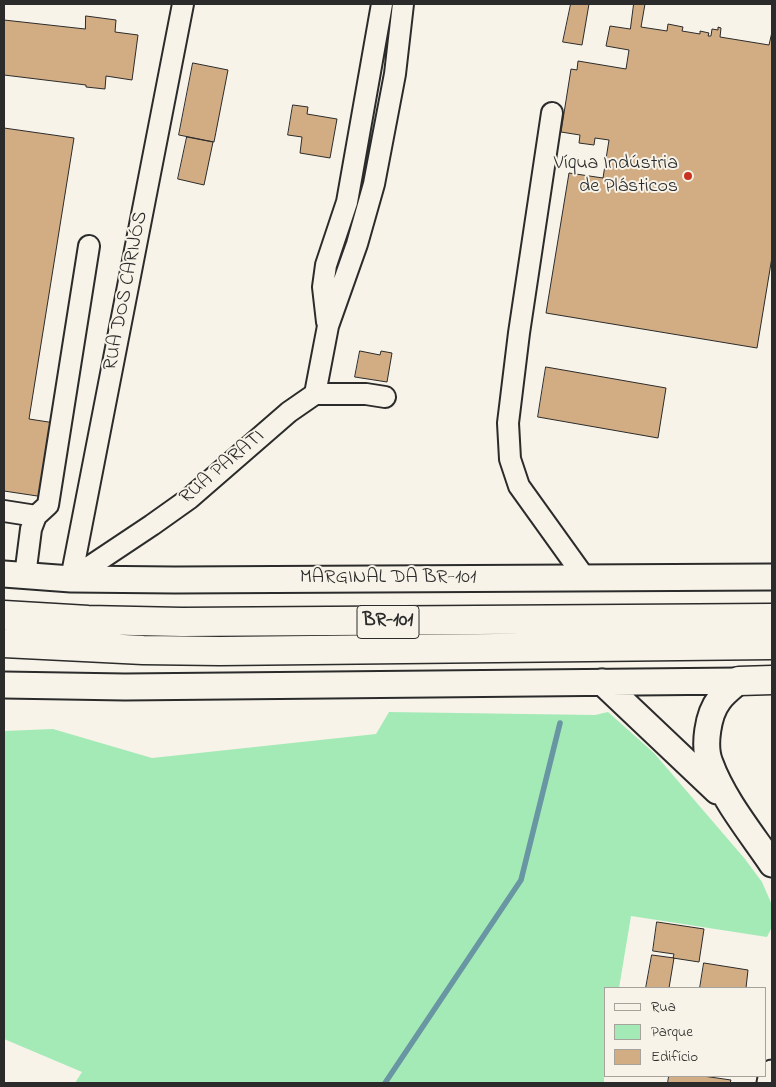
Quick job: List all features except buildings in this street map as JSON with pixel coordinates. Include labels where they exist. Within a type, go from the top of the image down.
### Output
[{"type":"highway","name":"BR-101","points":[[4,615],[88,620],[182,622],[772,618]]},
{"type":"highway","name":"BR-101","points":[[4,643],[133,650],[220,651],[772,644]]},
{"type":"highway","points":[[738,681],[772,680]]},
{"type":"main road","name":"MARGINAL DA BR-101","points":[[14,575],[71,579],[185,580],[772,577]]},
{"type":"main road","points":[[4,685],[125,687],[738,681]]},
{"type":"main road","points":[[738,681],[719,700],[710,722],[706,742],[709,762],[730,803],[772,864]]},
{"type":"main road","points":[[602,682],[730,803]]},
{"type":"main road","points":[[770,1083],[772,1074]]},
{"type":"street","name":"RUA DOS CARIJÓS","points":[[71,579],[183,4]]},
{"type":"street","points":[[328,326],[323,287],[326,265],[347,202],[382,4]]},
{"type":"street","points":[[385,397],[366,394],[315,394],[328,326],[357,244],[374,184],[394,74],[403,4]]},
{"type":"street","points":[[552,112],[519,333],[508,423],[510,459],[519,486],[585,578]]},
{"type":"street","points":[[14,575],[36,516],[48,505],[89,246]]},
{"type":"street","name":"RUA PARATI","points":[[71,579],[190,498],[289,412],[315,394]]},
{"type":"street","points":[[4,511],[36,516]]},
{"type":"green space","points":[[389,712],[595,715],[608,712],[654,753],[745,859],[762,882],[772,905],[772,927],[767,937],[631,916],[619,987],[604,987],[604,1083],[75,1083],[82,1072],[4,1039],[4,731],[53,729],[152,758],[376,734]]},
{"type":"waterway","points":[[385,1083],[521,880],[560,723]]},
{"type":"place","name":"Víqua Indústria de Plásticos","points":[[688,176]]}]
